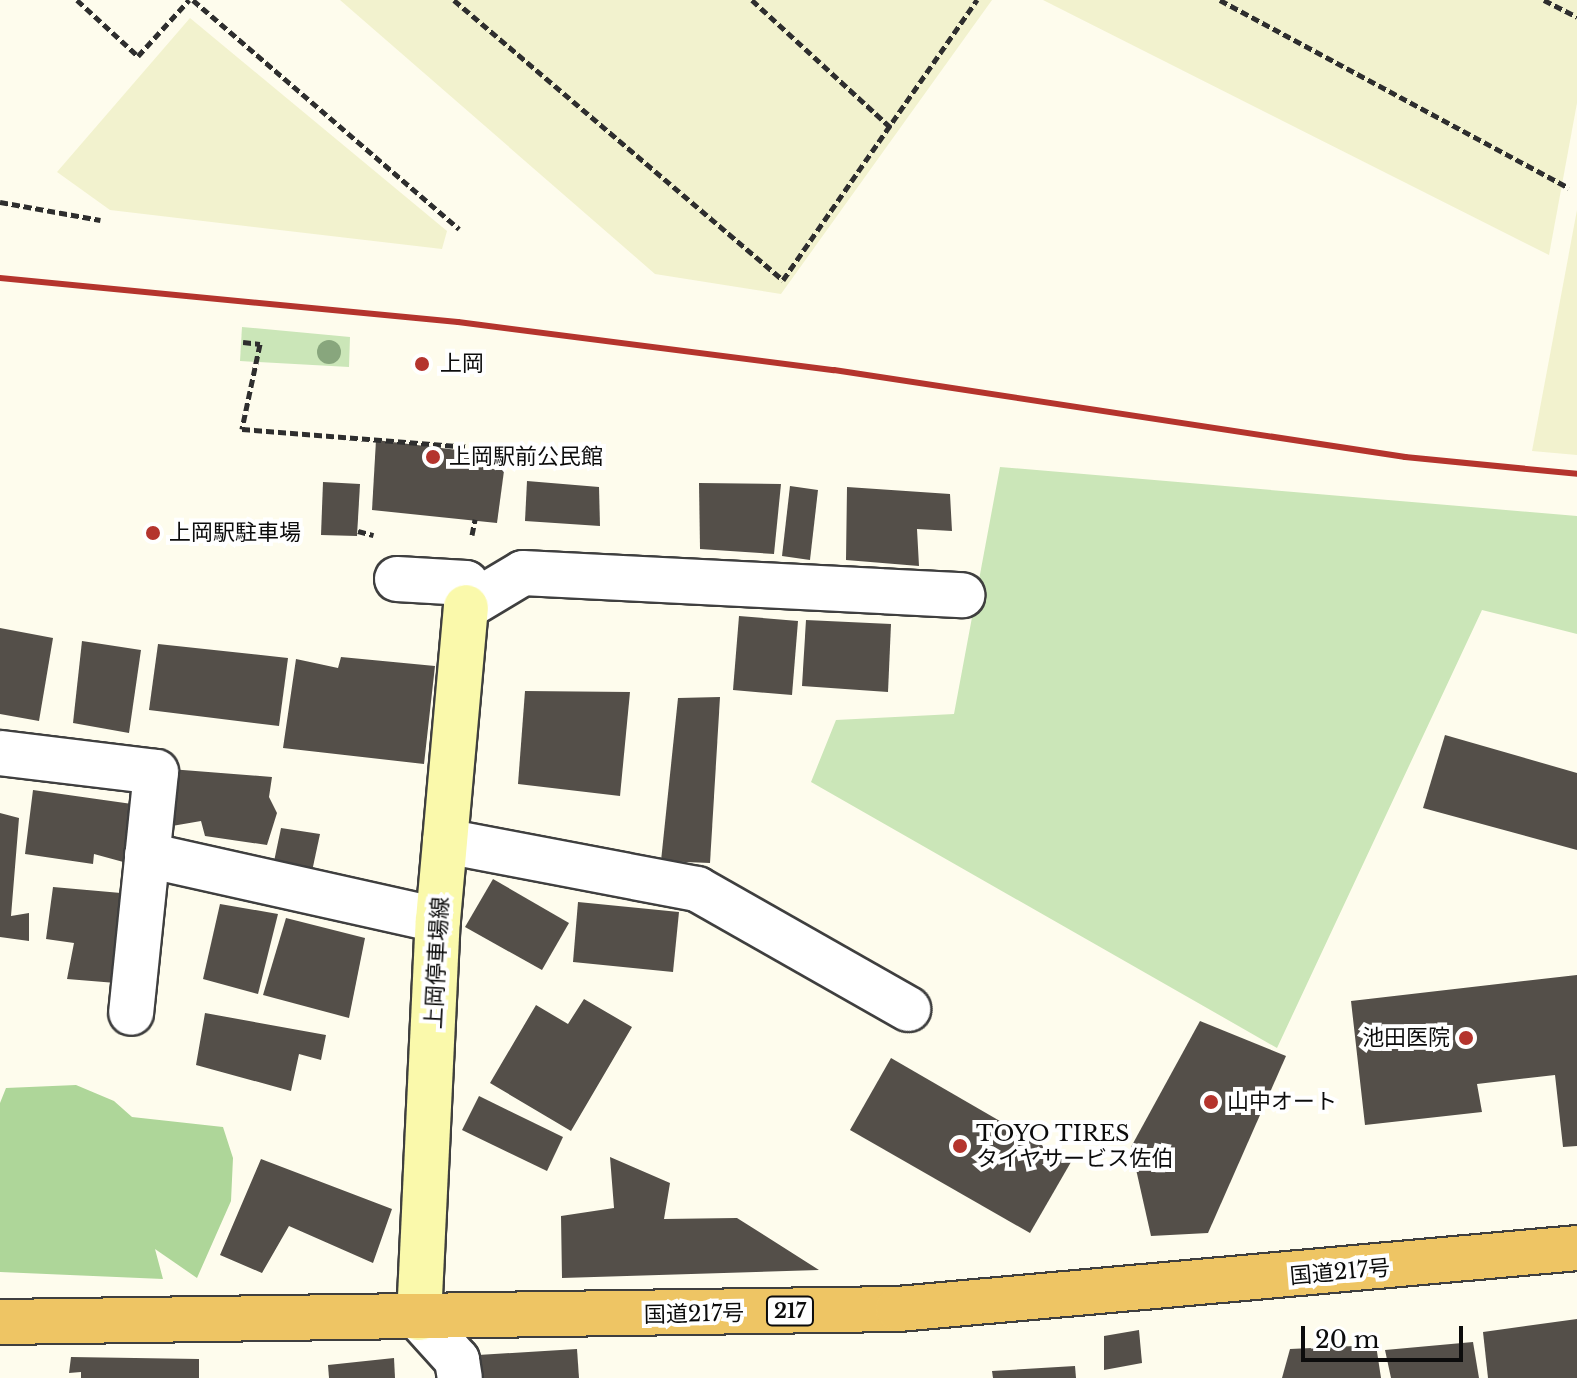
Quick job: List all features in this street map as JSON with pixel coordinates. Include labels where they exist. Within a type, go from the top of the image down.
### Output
[{"type":"highway","name":"国道217号","points":[[0,1322],[898,1309],[1577,1248]]},
{"type":"main road","name":"上岡停車場線","points":[[419,1318],[438,920],[466,607]]},
{"type":"street","points":[[466,607],[523,573],[962,595]]},
{"type":"street","points":[[397,579],[466,583],[466,607]]},
{"type":"street","points":[[0,753],[156,772],[131,1013]]},
{"type":"street","points":[[445,841],[697,889],[908,1009]]},
{"type":"street","points":[[147,855],[438,920]]},
{"type":"street","points":[[419,1318],[457,1360],[460,1378]]},
{"type":"path","points":[[77,0],[138,56],[191,0],[459,229]]},
{"type":"path","points":[[454,0],[783,280],[977,0]]},
{"type":"path","points":[[752,0],[891,128]]},
{"type":"path","points":[[1220,0],[1569,188]]},
{"type":"path","points":[[1544,0],[1577,17]]},
{"type":"path","points":[[0,202],[100,220]]},
{"type":"path","points":[[243,342],[260,344],[242,429],[485,452]]},
{"type":"green space","points":[[340,0],[992,0],[781,294],[655,274]]},
{"type":"green space","points":[[1043,0],[1577,0],[1577,103],[1549,255]]},
{"type":"green space","points":[[190,18],[447,231],[442,249],[110,210],[57,172]]},
{"type":"green space","points":[[1577,210],[1577,455],[1532,451]]},
{"type":"green space","points":[[242,327],[350,337],[349,367],[240,361]]},
{"type":"green space","points":[[1000,467],[1577,516],[1577,634],[1482,610],[1277,1048],[811,782],[836,720],[954,714]]},
{"type":"green space","points":[[76,1085],[114,1101],[132,1117],[223,1127],[233,1158],[231,1201],[197,1278],[155,1249],[163,1279],[0,1272],[0,1103],[6,1088]]},
{"type":"building","points":[[376,440],[506,456],[497,523],[372,510]]},
{"type":"building","points":[[527,481],[599,487],[600,526],[525,521]]},
{"type":"building","points":[[323,482],[360,484],[357,536],[321,535]]},
{"type":"building","points":[[699,483],[781,484],[774,554],[700,549]]},
{"type":"building","points":[[790,486],[818,490],[810,560],[782,556]]},
{"type":"building","points":[[847,487],[950,494],[952,531],[917,529],[919,566],[846,560]]},
{"type":"building","points":[[739,616],[798,621],[792,695],[733,690]]},
{"type":"building","points":[[806,620],[891,624],[888,692],[802,686]]},
{"type":"building","points":[[0,628],[53,638],[39,721],[0,714]]},
{"type":"building","points":[[82,641],[141,650],[129,733],[73,723]]},
{"type":"building","points":[[158,644],[288,658],[279,726],[149,710]]},
{"type":"building","points":[[341,657],[435,666],[424,764],[283,748],[296,659],[338,668]]},
{"type":"building","points":[[525,691],[630,692],[620,796],[518,784]]},
{"type":"building","points":[[720,697],[710,863],[661,861],[678,698]]},
{"type":"building","points":[[1445,735],[1577,773],[1577,850],[1423,808]]},
{"type":"building","points":[[170,769],[272,777],[269,797],[277,813],[267,845],[205,836],[201,821],[172,826]]},
{"type":"building","points":[[33,790],[132,804],[127,863],[94,854],[93,864],[25,854]]},
{"type":"building","points":[[0,813],[19,818],[11,916],[29,913],[29,941],[0,937]]},
{"type":"building","points":[[281,828],[320,834],[311,876],[272,871]]},
{"type":"building","points":[[493,879],[569,923],[542,970],[465,927]]},
{"type":"building","points":[[53,887],[121,893],[116,983],[67,979],[74,943],[46,939]]},
{"type":"building","points":[[578,902],[679,912],[673,972],[573,962]]},
{"type":"building","points":[[220,904],[278,914],[258,994],[203,979]]},
{"type":"building","points":[[286,918],[365,938],[349,1018],[263,995]]},
{"type":"building","name":"池田医院","points":[[1577,975],[1577,1146],[1563,1147],[1555,1075],[1477,1084],[1482,1112],[1365,1125],[1351,1001]]},
{"type":"building","points":[[584,999],[632,1027],[571,1131],[490,1083],[536,1005],[568,1024]]},
{"type":"building","points":[[205,1013],[326,1035],[321,1060],[299,1054],[291,1091],[196,1065]]},
{"type":"building","name":"山中オート","points":[[1200,1021],[1286,1056],[1208,1233],[1151,1236],[1131,1147]]},
{"type":"building","name":"TOYO TIRES タイヤサービス佐伯","points":[[891,1058],[1071,1162],[1030,1233],[850,1130]]},
{"type":"building","points":[[479,1096],[563,1137],[547,1171],[462,1130]]},
{"type":"building","points":[[610,1157],[670,1183],[664,1219],[737,1218],[819,1270],[562,1278],[561,1216],[614,1208]]},
{"type":"building","points":[[261,1159],[392,1209],[373,1263],[289,1226],[262,1273],[220,1255]]},
{"type":"building","points":[[1577,1319],[1577,1378],[1488,1378],[1483,1332]]},
{"type":"building","points":[[1139,1330],[1142,1363],[1104,1370],[1104,1336]]},
{"type":"building","points":[[1473,1342],[1479,1378],[1391,1378],[1385,1350]]},
{"type":"building","points":[[1376,1345],[1381,1378],[1282,1378],[1290,1349]]},
{"type":"building","points":[[577,1349],[579,1378],[480,1378],[478,1355]]},
{"type":"building","points":[[71,1357],[199,1359],[199,1378],[81,1378],[81,1372],[69,1373]]},
{"type":"building","points":[[394,1358],[395,1378],[329,1378],[328,1365]]},
{"type":"building","points":[[1075,1366],[1076,1378],[993,1378],[992,1371]]},
{"type":"railway","points":[[0,278],[458,322],[834,370],[1405,457],[1577,474]]},
{"type":"place","name":"上岡","points":[[422,364]]},
{"type":"place","name":"上岡駅前公民館","points":[[433,457]]},
{"type":"place","name":"上岡駅駐車場","points":[[153,533]]},
{"type":"place","name":"池田医院","points":[[1466,1038]]},
{"type":"place","name":"山中オート","points":[[1211,1102]]},
{"type":"place","name":"TOYO TIRES タイヤサービス佐伯","points":[[960,1146]]}]
